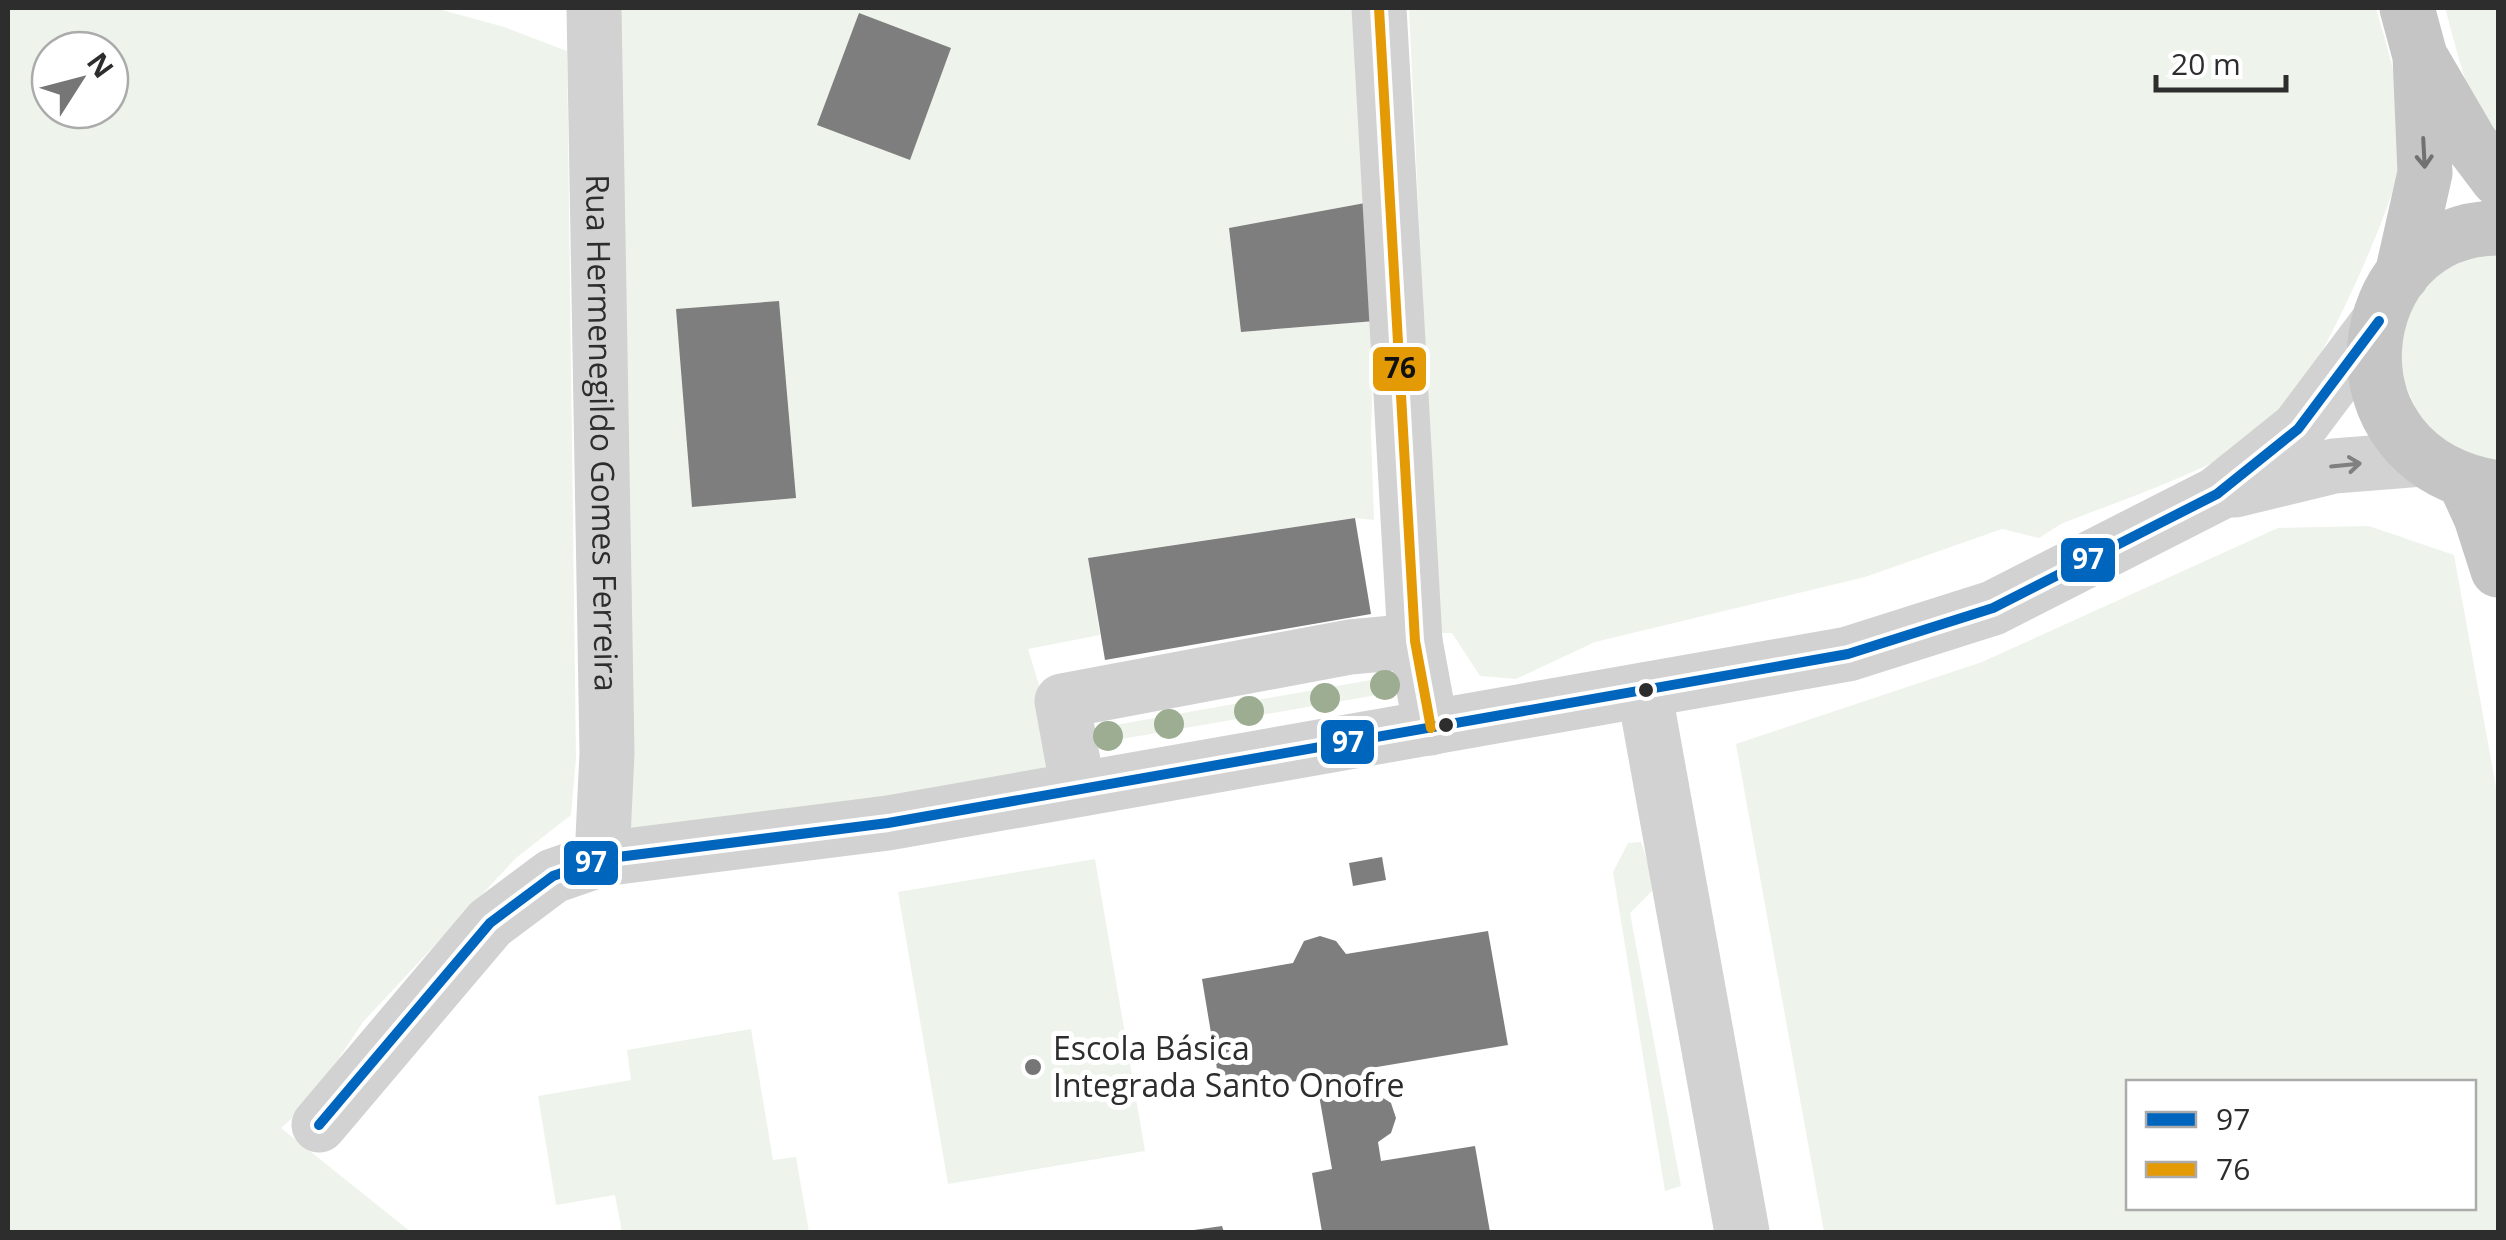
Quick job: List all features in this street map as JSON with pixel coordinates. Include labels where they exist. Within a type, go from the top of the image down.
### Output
[{"type":"main road","points":[[2414,32],[2470,142],[2498,178]]},
{"type":"main road","points":[[2414,32],[2425,172],[2374,372],[2379,396],[2404,441],[2462,476],[2481,516],[2498,570]]},
{"type":"main road","points":[[2390,298],[2420,257],[2442,242],[2465,233],[2498,228]]},
{"type":"street","points":[[1379,8],[1416,641],[1431,728]]},
{"type":"street","name":"Rua Hermenegildo Gomes Ferreira","points":[[583,10],[607,753],[602,859]]},
{"type":"street","points":[[319,1125],[490,923],[553,876],[602,859],[888,823],[1848,654],[1993,608],[2217,494],[2298,430],[2390,298]]},
{"type":"street","points":[[2217,494],[2334,466],[2462,476]]},
{"type":"street","points":[[1078,790],[1062,701],[1350,647],[1416,641]]},
{"type":"street","points":[[1644,690],[1742,1232]]},
{"type":"shaded area","points":[[8,8],[435,8],[504,27],[567,51],[576,758],[571,815],[516,858],[363,1022],[310,1102],[281,1128],[411,1232],[8,1232]]},
{"type":"shaded area","points":[[594,8],[1354,8],[1365,203],[1229,228],[1242,332],[1375,321],[1371,432],[1374,520],[1354,518],[1088,558],[1100,635],[1028,649],[1053,731],[1078,789],[602,859]]},
{"type":"shaded area","points":[[1409,8],[2376,8],[2398,91],[2404,142],[2400,166],[2373,244],[2310,373],[2274,424],[2228,455],[2061,524],[2039,538],[2002,529],[1865,577],[1595,642],[1516,679],[1480,676],[1452,633],[1432,633],[1436,584]]},
{"type":"shaded area","points":[[2445,8],[2498,8],[2498,148],[2473,100]]},
{"type":"shaded area","points":[[2498,228],[2498,488],[2443,472],[2378,321]]},
{"type":"shaded area","points":[[2369,526],[2454,555],[2498,798],[2498,1232],[1824,1232],[1736,744],[1982,662],[2278,528]]},
{"type":"shaded area","points":[[1399,675],[1400,691],[1116,740],[1115,725]]},
{"type":"shaded area","points":[[1641,842],[1656,887],[1630,913],[1681,1186],[1665,1191],[1613,872],[1628,843]]},
{"type":"shaded area","points":[[1095,859],[1145,1151],[948,1184],[898,892]]},
{"type":"shaded area","points":[[751,1029],[773,1160],[796,1157],[809,1232],[622,1232],[615,1195],[556,1205],[538,1096],[631,1080],[627,1050]]},
{"type":"building","points":[[859,13],[951,48],[910,160],[817,125]]},
{"type":"building","points":[[1365,203],[1375,321],[1241,332],[1229,228]]},
{"type":"building","points":[[779,301],[796,498],[692,507],[676,309]]},
{"type":"building","points":[[1355,518],[1371,614],[1105,660],[1088,558]]},
{"type":"building","points":[[1382,857],[1386,880],[1353,886],[1349,863]]},
{"type":"building","points":[[1488,931],[1508,1045],[1365,1069],[1369,1094],[1377,1094],[1391,1103],[1396,1118],[1391,1133],[1378,1142],[1381,1161],[1475,1146],[1490,1232],[1322,1232],[1312,1173],[1332,1169],[1316,1078],[1221,1093],[1202,979],[1293,963],[1304,941],[1320,936],[1336,941],[1346,954]]},
{"type":"building","points":[[1222,1226],[1224,1232],[1194,1232],[1194,1230]]},
{"type":"transit line","name":"76","points":[[1379,8],[1415,641],[1431,728]]},
{"type":"transit line","name":"97","points":[[319,1125],[490,923],[553,876],[602,859],[888,823],[1848,654],[1993,608],[2217,494],[2298,429],[2379,321]]},
{"type":"place","name":"Escola Básica Integrada Santo Onofre","points":[[1033,1067]]}]
